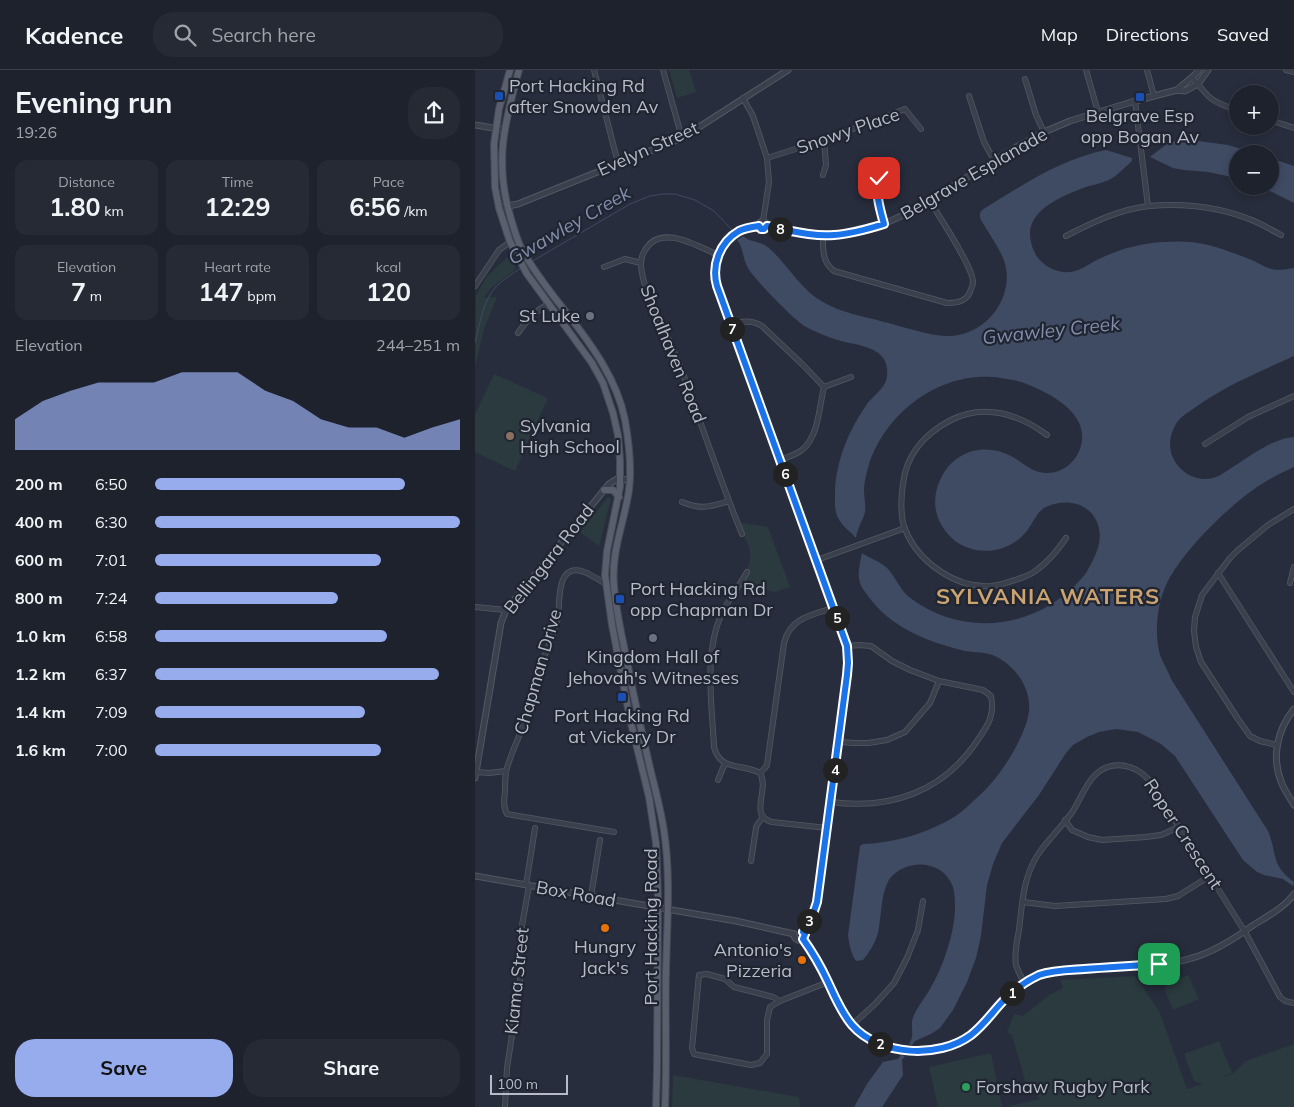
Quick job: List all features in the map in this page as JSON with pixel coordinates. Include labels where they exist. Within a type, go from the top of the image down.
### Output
[{"type":"main road","name":"Port Hacking Road","points":[[510,70],[501,100],[496,128],[494,173],[499,208],[510,242],[527,274],[592,363],[603,383],[618,435],[621,460],[619,497],[607,551],[605,574],[611,625],[652,811],[656,843],[658,908],[656,1107]]},
{"type":"main road","name":"Port Hacking Road","points":[[519,70],[510,102],[501,158],[507,207],[523,252],[560,305],[585,335],[604,367],[615,388],[626,424],[630,458],[630,480],[614,557],[614,588],[635,702],[664,829],[667,856],[665,1107]]},
{"type":"main road","points":[[604,490],[613,490],[619,497]]},
{"type":"street","points":[[594,70],[618,163]]},
{"type":"street","points":[[663,70],[682,138]]},
{"type":"street","name":"Evelyn Street","points":[[499,208],[527,201],[682,138],[788,70]]},
{"type":"street","points":[[1086,70],[1098,112]]},
{"type":"street","points":[[1147,70],[1154,96]]},
{"type":"street","name":"Belgrave Esplanade","points":[[1177,90],[1193,78],[1199,70]]},
{"type":"street","points":[[1198,84],[1208,70]]},
{"type":"street","points":[[1286,70],[1294,72]]},
{"type":"street","points":[[1193,78],[1212,100],[1229,108]]},
{"type":"street","points":[[1025,79],[1036,115],[1044,132]]},
{"type":"street","name":"Belgrave Esplanade","points":[[767,226],[823,235],[846,233],[884,224],[903,216],[994,160],[1044,132],[1098,112],[1177,90],[1185,91],[1198,84]]},
{"type":"street","points":[[969,96],[983,137],[994,160]]},
{"type":"street","points":[[743,98],[755,121],[767,158],[769,182],[763,221],[760,222],[759,226],[740,231],[725,243],[718,255],[715,280],[847,646],[848,669],[815,909],[803,932],[805,934],[803,939]]},
{"type":"street","points":[[1135,102],[1148,206]]},
{"type":"street","name":"Snowy Place","points":[[767,158],[824,140],[905,109],[921,129]]},
{"type":"street","points":[[1279,123],[1294,128]]},
{"type":"street","points":[[475,125],[505,130]]},
{"type":"street","points":[[823,175],[826,165],[824,140]]},
{"type":"street","points":[[884,224],[879,206],[877,187],[887,162]]},
{"type":"street","points":[[823,235],[824,257],[829,267],[834,271],[947,303],[965,300],[973,282],[969,266],[929,200]]},
{"type":"street","points":[[1066,236],[1088,224],[1148,206],[1203,207],[1230,213],[1253,221],[1281,235]]},
{"type":"street","points":[[759,226],[761,229],[764,229],[767,226],[766,222],[763,221]]},
{"type":"street","name":"Shoalhaven Road","points":[[718,255],[686,241],[670,237],[657,239],[651,243],[644,251],[641,263],[643,278],[652,306],[677,357],[742,534]]},
{"type":"street","points":[[475,286],[499,250],[510,242]]},
{"type":"street","points":[[604,268],[625,259],[641,263]]},
{"type":"street","points":[[519,333],[530,318],[540,308],[548,304]]},
{"type":"street","points":[[731,325],[745,321],[763,326],[824,387]]},
{"type":"street","points":[[824,387],[851,377]]},
{"type":"street","points":[[780,460],[797,453],[810,441],[814,433],[824,387]]},
{"type":"street","points":[[1205,444],[1248,417],[1294,396]]},
{"type":"street","points":[[1047,435],[1019,418],[997,412],[971,412],[958,416],[937,428],[917,448],[909,461],[903,478],[901,496],[905,528],[922,556],[938,570],[955,579],[990,586],[1022,578],[1037,570],[1057,552],[1066,538]]},
{"type":"street","points":[[620,479],[630,480]]},
{"type":"street","name":"Bellingara Road","points":[[475,778],[477,750],[501,623],[506,610],[604,490],[612,481],[620,479]]},
{"type":"street","points":[[682,502],[703,507],[729,501]]},
{"type":"street","points":[[1277,745],[1260,741],[1250,736],[1201,662],[1197,654],[1194,630],[1197,610],[1202,595],[1230,558],[1268,525],[1292,510],[1294,517]]},
{"type":"street","points":[[817,560],[905,528]]},
{"type":"street","points":[[1290,583],[1294,568]]},
{"type":"street","name":"Chapman Drive","points":[[606,584],[586,573],[575,570],[569,572],[563,579],[558,617],[533,687],[528,712],[506,771],[504,800],[506,813],[614,832]]},
{"type":"street","points":[[747,572],[721,614],[714,635],[710,671],[714,747],[719,758],[725,763],[760,773],[763,781],[760,808],[763,818],[772,822],[827,828]]},
{"type":"street","points":[[1218,573],[1294,692]]},
{"type":"street","points":[[475,607],[506,610]]},
{"type":"street","points":[[760,773],[767,765],[787,632],[801,619],[833,608]]},
{"type":"street","points":[[831,802],[865,804],[887,802],[899,799],[932,784],[946,775],[964,759],[988,724],[993,710],[991,696],[983,690],[939,681],[910,670],[891,661],[871,646],[847,646]]},
{"type":"street","points":[[839,742],[868,743],[887,740],[905,732],[930,703],[939,681]]},
{"type":"street","points":[[1294,709],[1287,718],[1278,738],[1276,761],[1280,778],[1294,805]]},
{"type":"street","points":[[718,780],[725,763]]},
{"type":"street","name":"Roper Crescent","points":[[1024,982],[1018,969],[1016,954],[1028,875],[1036,857],[1072,812],[1091,780],[1104,769],[1118,765],[1127,766],[1143,773],[1156,789],[1245,932],[1280,997],[1285,1001],[1294,1003]]},
{"type":"street","points":[[476,772],[506,771]]},
{"type":"street","points":[[751,861],[756,828],[763,818]]},
{"type":"street","points":[[1065,820],[1072,830],[1088,837],[1102,840],[1146,837],[1161,834],[1179,826]]},
{"type":"street","name":"Kiama Street","points":[[505,1107],[507,1068],[520,982],[521,931],[535,828]]},
{"type":"street","points":[[591,896],[600,840]]},
{"type":"street","name":"Box Road","points":[[475,876],[763,926],[794,934]]},
{"type":"street","points":[[1023,902],[1055,906],[1166,899],[1178,896],[1210,876]]},
{"type":"street","points":[[803,939],[816,958],[841,1009],[852,1025],[866,1037],[886,1047],[904,1050],[937,1049],[954,1044],[970,1036],[1024,982],[1053,972],[1179,962],[1205,954],[1245,932],[1291,899],[1294,894]]},
{"type":"street","points":[[852,1025],[894,983],[907,958],[918,930],[923,901]]},
{"type":"street","points":[[803,932],[798,930],[794,934],[797,940],[803,939]]},
{"type":"street","points":[[780,1001],[773,997],[734,987],[725,979],[707,974],[699,975],[692,1048],[694,1054],[751,1065],[760,1063],[767,1054],[767,1020],[770,1006],[828,982]]},
{"type":"shaded area","points":[[669,70],[689,70],[696,92],[677,98]]},
{"type":"shaded area","points":[[510,255],[516,269],[490,289],[484,298],[497,297],[484,329],[475,367],[476,296],[487,276]]},
{"type":"shaded area","points":[[494,374],[548,398],[515,471],[475,452],[475,415]]},
{"type":"shaded area","points":[[608,497],[611,499],[599,546],[580,532]]},
{"type":"shaded area","points":[[737,522],[768,527],[790,587],[775,592],[739,586],[748,568],[750,553]]},
{"type":"shaded area","points":[[1188,975],[1199,999],[1173,1010],[1165,990],[1167,984]]},
{"type":"shaded area","points":[[1135,976],[1159,1011],[1187,1089],[1203,1084],[1194,1081],[1184,1054],[1219,1041],[1232,1073],[1220,1078],[1232,1074],[1246,1061],[1294,1044],[1294,1107],[1010,1107],[1040,1099],[1026,1084],[1012,1035],[1007,1032],[1014,1014],[1023,1016],[1049,995],[1063,988],[1060,980]]},
{"type":"shaded area","name":"Forshaw Rugby Park","points":[[991,1053],[1002,1107],[938,1107],[929,1067]]},
{"type":"shaded area","points":[[673,1075],[799,1097],[800,1107],[672,1107]]},
{"type":"water","points":[[1184,139],[1229,145],[1229,176],[1173,168],[1150,157],[1168,143]]},
{"type":"water","points":[[1106,150],[1132,158],[1132,161],[1109,180],[1066,195],[1049,205],[1035,218],[1031,226],[1032,247],[1037,256],[1048,267],[1062,272],[1070,272],[1123,249],[1147,244],[1180,241],[1220,248],[1275,270],[1294,268],[1294,356],[1229,386],[1186,414],[1176,424],[1170,442],[1172,456],[1177,464],[1187,474],[1200,479],[1210,479],[1218,476],[1264,447],[1279,440],[1294,437],[1294,467],[1266,481],[1245,496],[1221,516],[1187,552],[1166,585],[1158,613],[1157,632],[1160,654],[1171,679],[1268,831],[1281,870],[1294,882],[1293,886],[1283,879],[1257,872],[1243,860],[1175,756],[1161,744],[1138,732],[1116,729],[1099,732],[1087,737],[1073,745],[1066,753],[1039,795],[1002,843],[987,885],[981,936],[976,958],[967,982],[953,1010],[940,1028],[915,1041],[912,1045],[909,1044],[912,1037],[913,1018],[917,1008],[935,980],[950,940],[955,909],[953,887],[949,878],[942,872],[935,867],[926,865],[909,866],[893,875],[884,894],[878,933],[875,940],[863,960],[856,961],[848,935],[860,846],[863,844],[887,842],[922,832],[958,815],[990,785],[1012,754],[1027,721],[1029,702],[1020,678],[1002,660],[991,654],[969,652],[935,642],[910,631],[887,616],[868,596],[859,580],[862,553],[886,567],[909,597],[930,610],[953,619],[976,623],[999,622],[1022,617],[1044,608],[1064,595],[1082,578],[1094,558],[1100,536],[1098,524],[1091,512],[1073,503],[1052,504],[1040,512],[1017,541],[1006,547],[982,551],[970,549],[959,544],[950,536],[939,520],[935,496],[941,478],[954,461],[962,455],[980,450],[1001,452],[1040,472],[1055,472],[1063,469],[1077,456],[1081,447],[1081,428],[1072,412],[1058,400],[1030,385],[1013,380],[994,377],[970,378],[950,383],[931,391],[914,402],[899,416],[886,431],[875,449],[864,485],[865,512],[856,538],[838,518],[835,509],[836,480],[841,457],[849,435],[867,404],[886,381],[887,369],[885,361],[871,349],[844,342],[810,329],[793,317],[752,273],[746,264],[741,246],[737,240],[743,236],[766,246],[777,255],[808,291],[837,309],[932,334],[947,336],[961,334],[986,322],[1002,299],[1006,286],[1003,258],[980,218],[982,210],[1041,174],[1089,154]]},
{"type":"water","points":[[1279,161],[1294,166],[1294,203],[1278,195]]},
{"type":"water","points":[[901,1055],[905,1056],[902,1060],[903,1075],[882,1107],[854,1107],[867,1084],[883,1062],[898,1059]]},
{"type":"waterway","name":"Gwawley Creek","points":[[531,262],[630,204],[650,196],[662,194],[675,194],[695,200],[714,211],[734,232]]},
{"type":"waterway","name":"Gwawley Creek","points":[[475,343],[483,311],[491,293],[500,283],[521,268]]},
{"type":"place","name":"Port Hacking Rd after Snowden Av","points":[[499,96]]},
{"type":"place","name":"Belgrave Esp opp Bogan Av","points":[[1140,97]]},
{"type":"place","name":"St Luke","points":[[590,316]]},
{"type":"place","name":"Sylvania High School","points":[[510,436]]},
{"type":"place","name":"Port Hacking Rd opp Chapman Dr","points":[[620,599]]},
{"type":"place","name":"Kingdom Hall of Jehovah's Witnesses","points":[[653,638]]},
{"type":"place","name":"Port Hacking Rd at Vickery Dr","points":[[622,697]]},
{"type":"place","name":"Hungry Jack's","points":[[605,928]]},
{"type":"place","name":"Antonio's Pizzeria","points":[[802,960]]},
{"type":"place","name":"Forshaw Rugby Park","points":[[966,1087]]},
{"type":"district","name":"SYLVANIA WATERS","points":[[1048,596]]},
{"type":"route","points":[[879,178],[877,198],[884,224],[834,235],[809,234],[767,226],[764,229],[761,229],[759,226],[748,228],[740,231],[725,243],[715,264],[717,286],[847,646],[847,675],[817,902],[803,932],[805,934],[803,939],[813,952],[835,998],[852,1025],[866,1037],[886,1047],[904,1050],[937,1049],[954,1044],[970,1036],[1024,982],[1043,974],[1159,964]]}]
